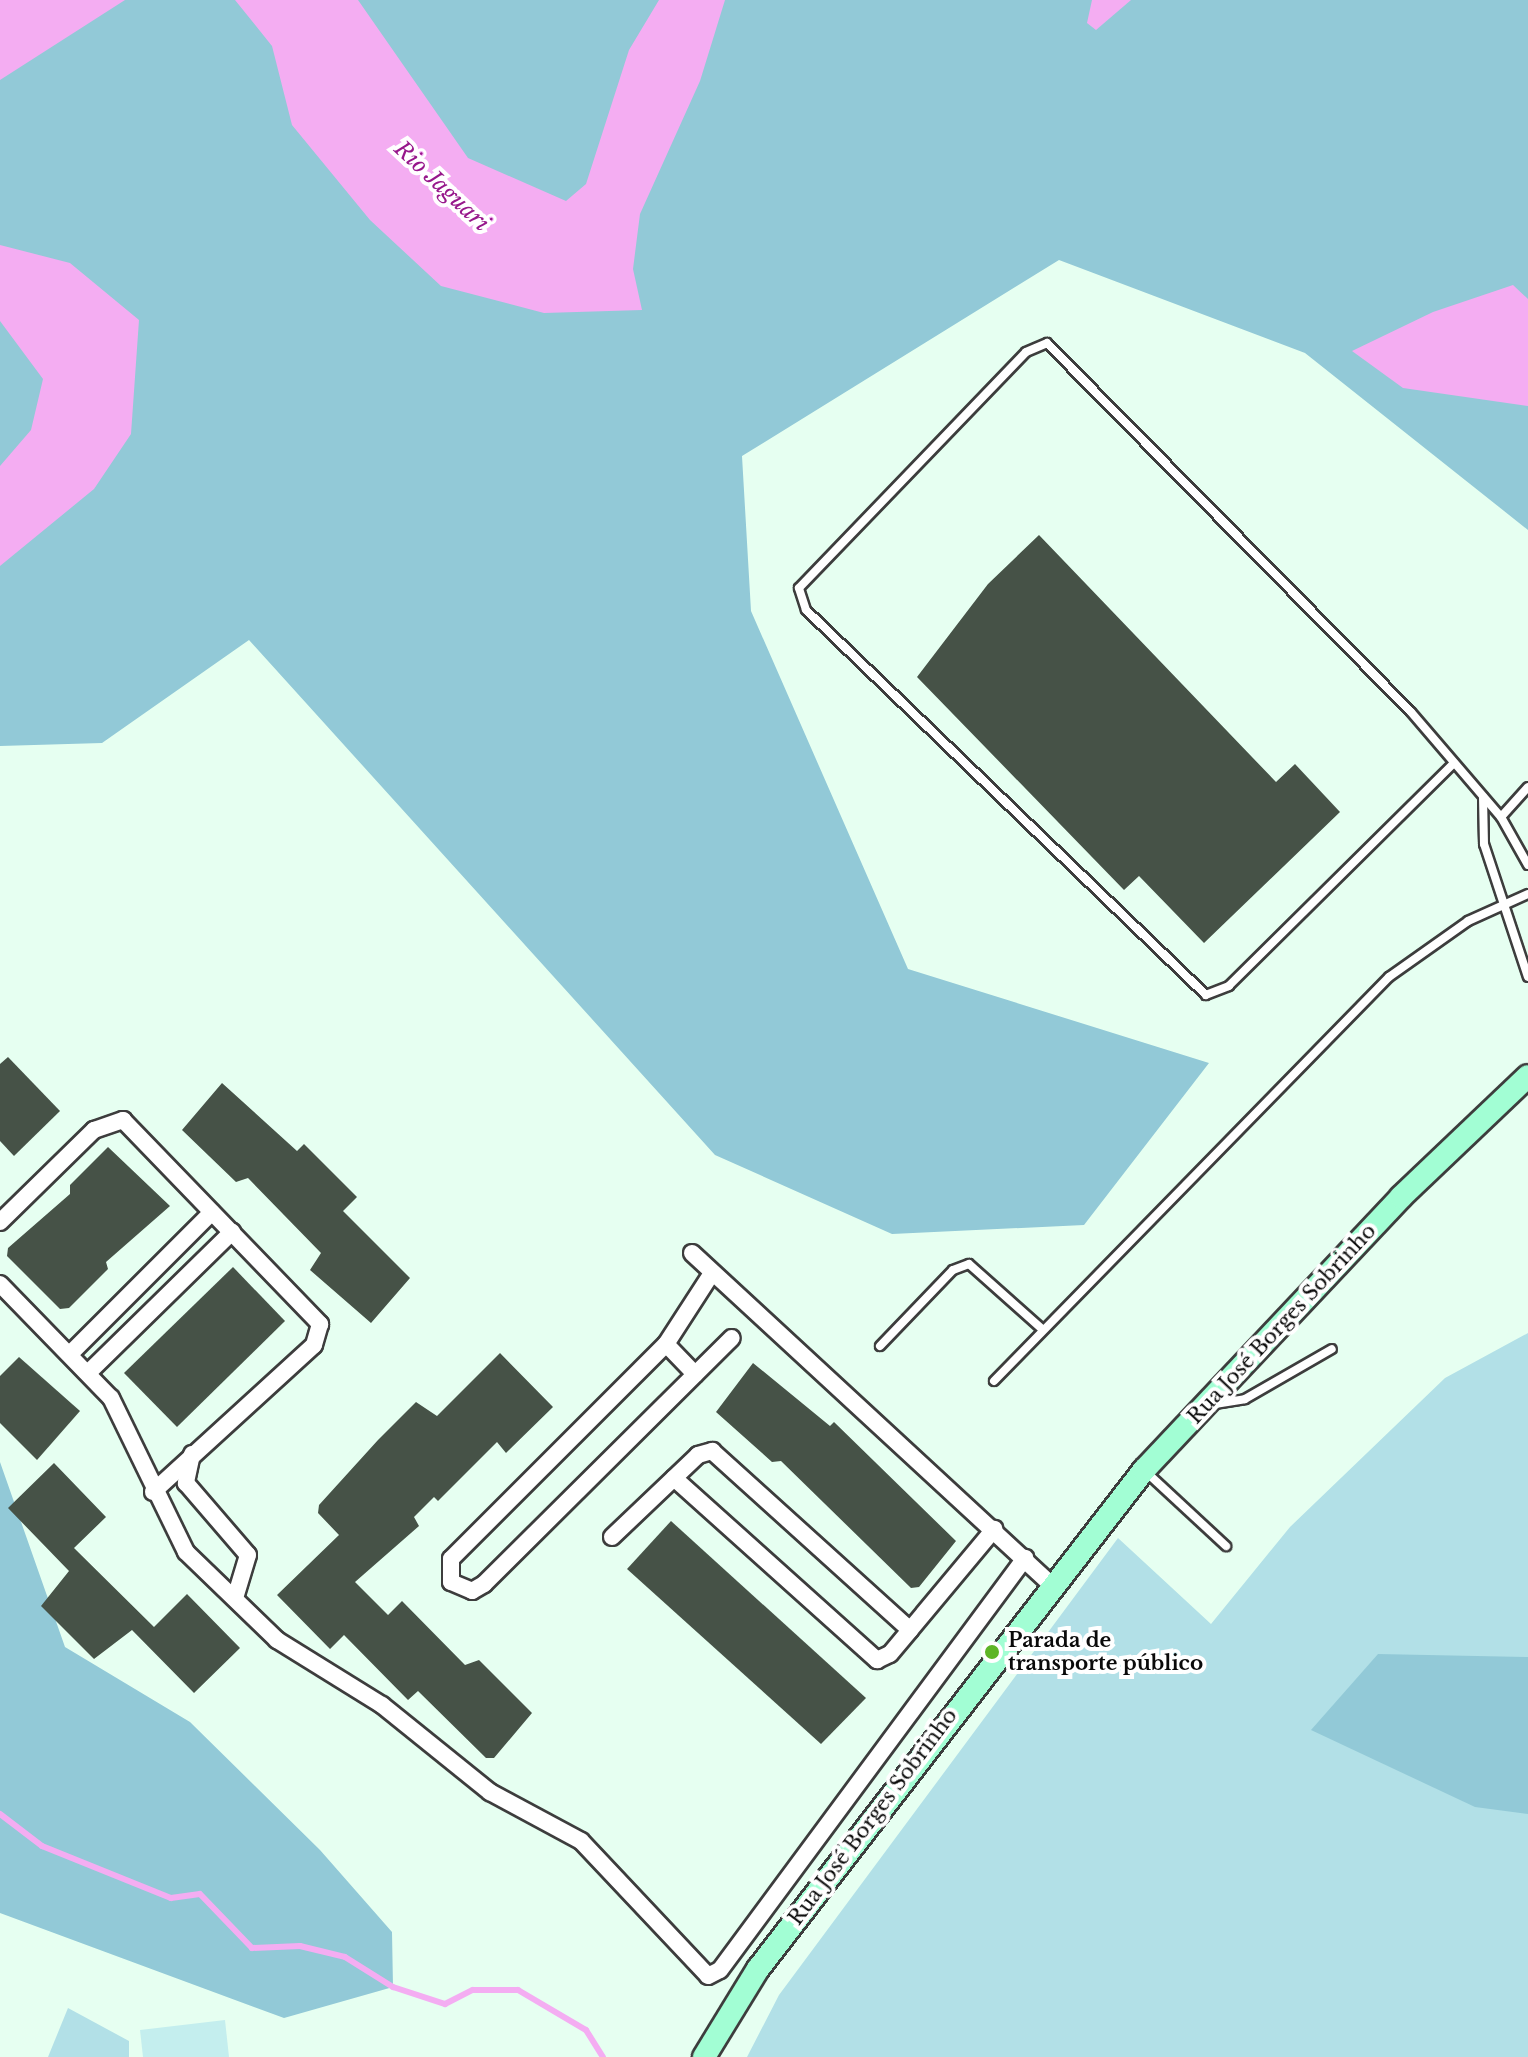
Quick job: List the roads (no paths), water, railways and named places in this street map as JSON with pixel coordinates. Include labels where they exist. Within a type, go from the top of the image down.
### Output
[{"type":"street","name":"Rua José Borges Sobrinho","points":[[704,2057],[738,1996],[1050,1583],[1144,1470],[1527,1076]]},
{"type":"street","points":[[0,1222],[94,1130],[115,1119],[232,1232],[321,1333],[153,1492]]},
{"type":"street","points":[[71,1353],[212,1212]]},
{"type":"street","points":[[90,1371],[232,1232]]},
{"type":"street","points":[[692,1253],[1050,1583]]},
{"type":"street","points":[[712,1273],[666,1344],[451,1559],[451,1582],[472,1591],[484,1584],[732,1338]]},
{"type":"street","points":[[0,1284],[90,1371],[111,1398],[153,1492],[186,1552],[277,1640],[382,1705],[490,1792],[581,1841],[708,1976],[720,1970],[1025,1558]]},
{"type":"street","points":[[666,1344],[695,1374]]},
{"type":"street","points":[[612,1537],[704,1451],[721,1455],[910,1630]]},
{"type":"street","points":[[192,1454],[186,1483],[248,1555],[235,1598]]},
{"type":"street","points":[[674,1478],[877,1660],[910,1630],[994,1529]]},
{"type":"lane","points":[[1454,763],[1229,986],[1206,995],[806,610],[799,588],[1026,352],[1047,343],[1454,763],[1501,817],[1528,865]]},
{"type":"lane","points":[[1501,817],[1528,787]]},
{"type":"lane","points":[[1483,797],[1484,844],[1528,977]]},
{"type":"lane","points":[[994,1381],[1389,977],[1432,943],[1504,903],[1528,894]]},
{"type":"lane","points":[[880,1346],[953,1270],[969,1264],[1043,1330]]},
{"type":"lane","points":[[1204,1406],[1245,1399],[1332,1349]]},
{"type":"lane","points":[[1144,1470],[1226,1546]]},
{"type":"water","points":[[0,0],[125,0],[0,80]]},
{"type":"water","name":"Rio Jaguari","points":[[235,0],[358,0],[468,158],[566,201],[586,184],[629,50],[659,0],[725,0],[700,81],[640,214],[633,269],[642,310],[544,313],[441,286],[370,220],[292,125],[272,46]]},
{"type":"water","points":[[1092,0],[1131,0],[1096,30],[1087,23]]},
{"type":"water","points":[[0,245],[70,263],[139,320],[131,434],[94,489],[0,566],[0,466],[31,430],[43,379],[0,321]]},
{"type":"water","points":[[1513,285],[1528,299],[1528,406],[1403,388],[1352,351],[1433,312]]},
{"type":"waterway","points":[[0,1814],[42,1846],[171,1898],[200,1894],[252,1948],[300,1946],[345,1957],[393,1987],[445,2004],[473,1990],[518,1990],[586,2030],[603,2057]]},
{"type":"place","name":"Parada de transporte público","points":[[992,1652]]}]
